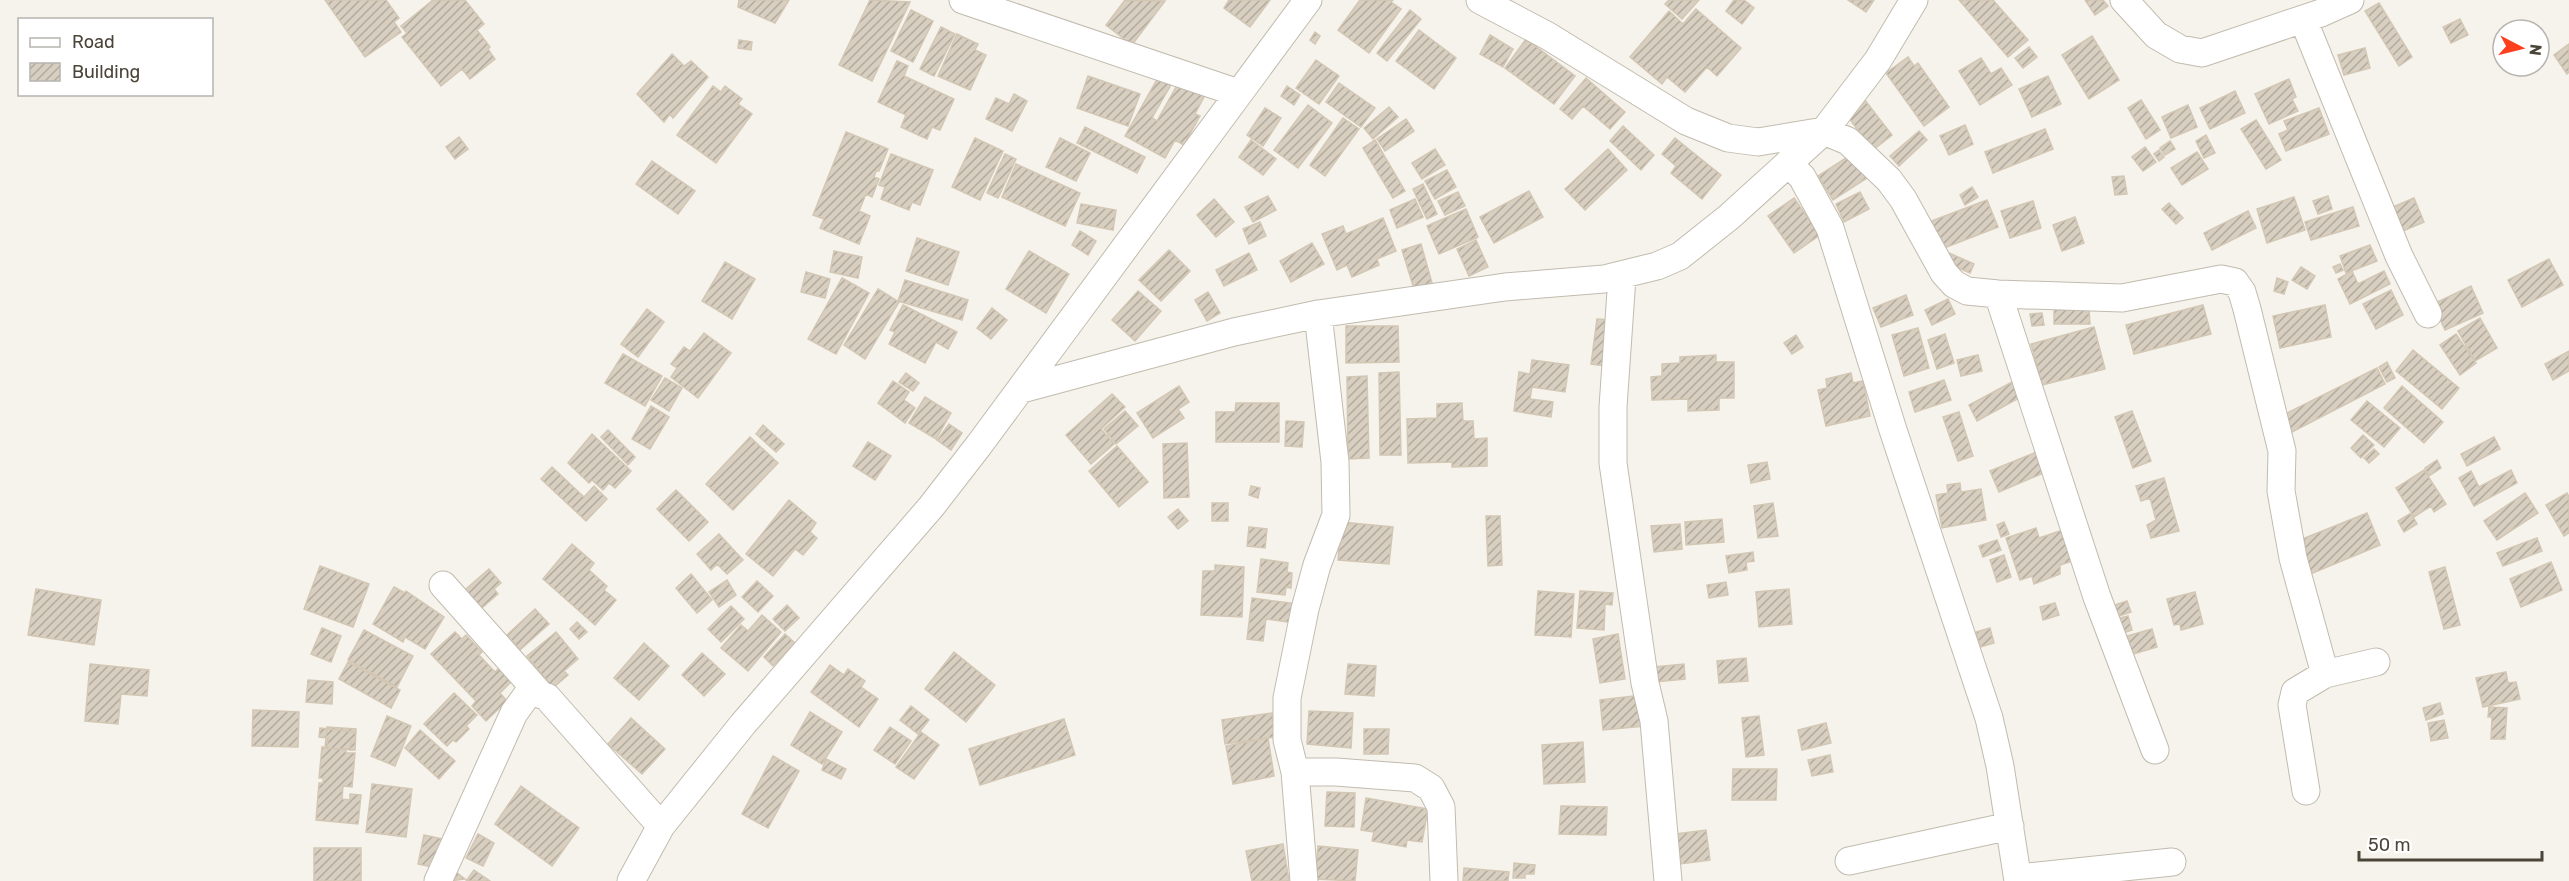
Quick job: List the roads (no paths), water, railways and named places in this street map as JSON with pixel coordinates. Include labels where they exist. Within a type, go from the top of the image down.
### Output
[{"type":"street","points":[[963,0],[1238,93]]},
{"type":"street","points":[[631,881],[661,826],[744,724],[931,507],[1022,389],[1308,0]]},
{"type":"street","points":[[1480,0],[1548,36],[1686,121],[1728,138],[1758,142],[1824,131],[1848,141],[1889,180],[1903,200],[1944,273],[1954,284],[1967,291],[2122,298],[2221,279],[2235,282],[2242,292],[2247,309],[2282,451],[2281,491],[2289,536],[2325,674]]},
{"type":"street","points":[[1022,389],[1234,332],[1318,314],[1505,287],[1622,277],[1680,256],[1728,217],[1824,131],[1878,60],[1914,0]]},
{"type":"street","points":[[2124,0],[2156,35],[2180,49],[2202,53],[2303,19],[2350,0]]},
{"type":"street","points":[[2303,19],[2399,256],[2428,314]]},
{"type":"street","points":[[1788,163],[1802,177],[1830,228],[1893,430],[1989,718],[2018,879],[2172,862]]},
{"type":"street","points":[[1622,277],[1613,407],[1613,463],[1645,683],[1654,721],[1668,881]]},
{"type":"street","points":[[1998,294],[2097,597],[2155,750]]},
{"type":"street","points":[[1304,881],[1295,772],[1287,740],[1287,698],[1305,609],[1317,565],[1336,515],[1335,462],[1318,314]]},
{"type":"street","points":[[443,585],[661,826]]},
{"type":"street","points":[[2306,791],[2292,705],[2295,692],[2325,674],[2376,662]]},
{"type":"street","points":[[438,881],[514,713],[527,695],[539,693]]},
{"type":"street","points":[[1295,772],[1353,773],[1415,778],[1431,788],[1441,807],[1444,881]]},
{"type":"street","points":[[1849,861],[2010,826]]}]
